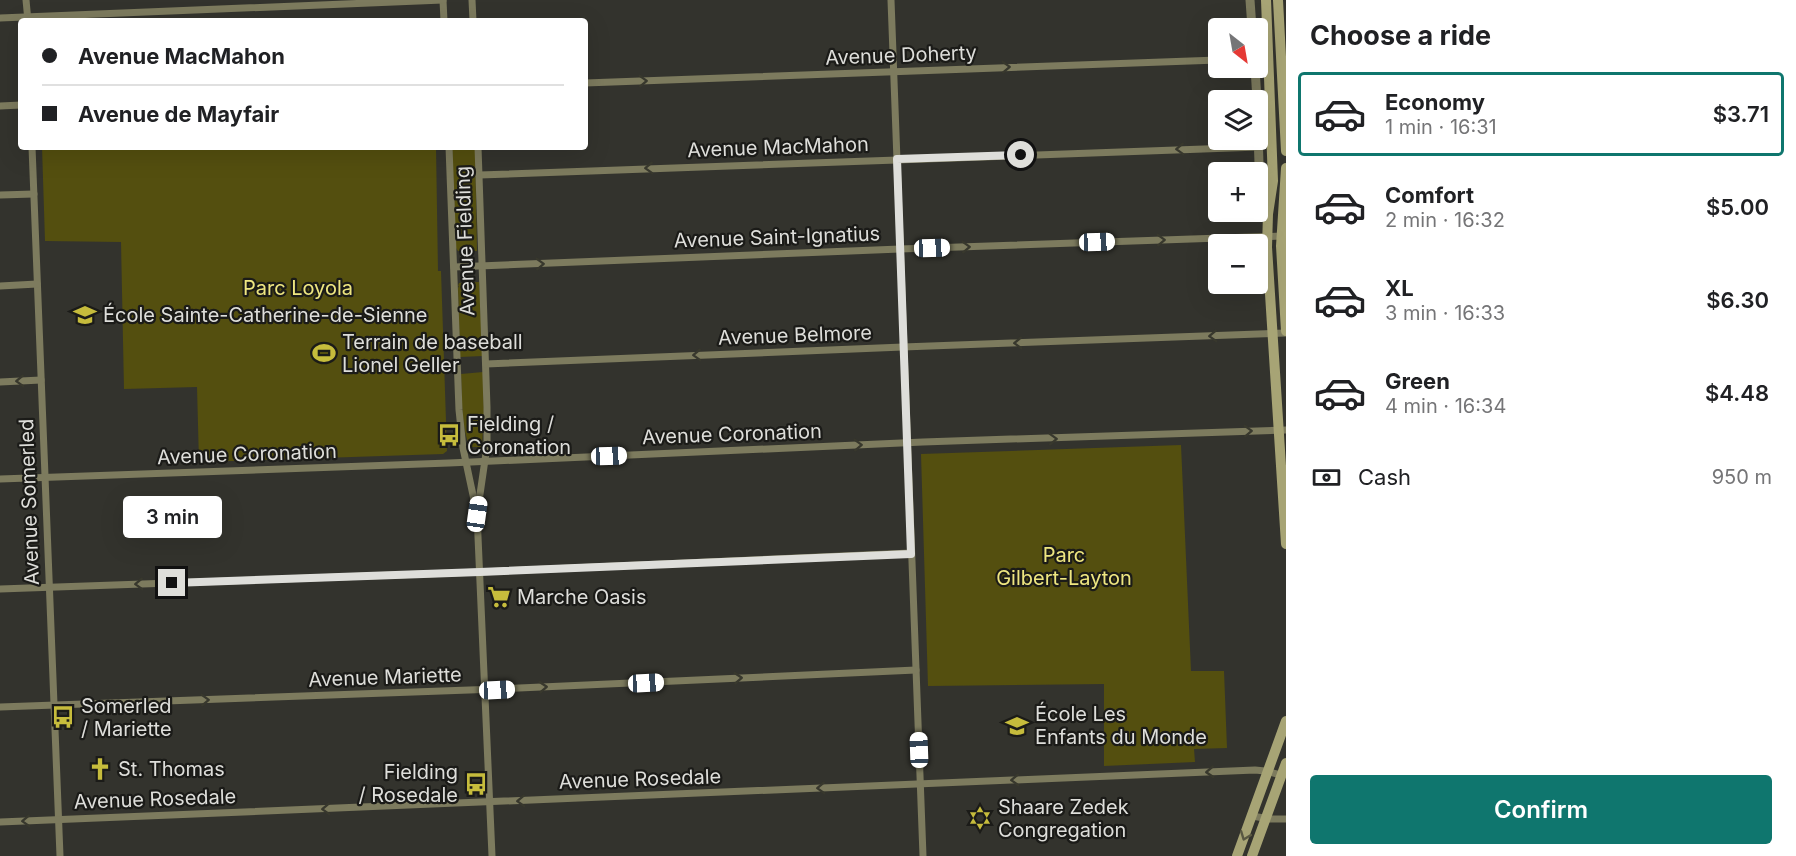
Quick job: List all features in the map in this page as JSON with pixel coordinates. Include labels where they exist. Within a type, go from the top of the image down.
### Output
[{"type":"main road","points":[[1266,0],[1273,170],[1268,214]]},
{"type":"main road","points":[[1278,0],[1286,151]]},
{"type":"main road","points":[[1286,168],[1282,236],[1286,332]]},
{"type":"main road","points":[[1268,256],[1272,334],[1282,430],[1286,544]]},
{"type":"main road","points":[[1237,856],[1286,721]]},
{"type":"main road","points":[[1252,856],[1286,763]]},
{"type":"street","points":[[26,0],[28,18]]},
{"type":"street","points":[[50,18],[443,0],[444,18]]},
{"type":"street","points":[[472,0],[473,18]]},
{"type":"street","points":[[891,0],[923,856]]},
{"type":"street","points":[[1250,0],[1251,18]]},
{"type":"street","points":[[0,18],[18,19]]},
{"type":"street","name":"Avenue Doherty","points":[[588,84],[1208,60]]},
{"type":"street","points":[[0,106],[18,105]]},
{"type":"street","name":"Avenue MacMahon","points":[[479,175],[1208,149]]},
{"type":"street","name":"Avenue Somerled","points":[[32,150],[60,856]]},
{"type":"street","name":"Avenue Fielding","points":[[449,150],[459,410],[463,448],[477,514],[492,856]]},
{"type":"street","name":"Avenue Fielding","points":[[477,514],[485,461],[487,407],[478,150]]},
{"type":"street","points":[[0,195],[34,194]]},
{"type":"street","name":"Avenue Saint-Ignatius","points":[[1268,236],[1282,236]]},
{"type":"street","name":"Avenue Saint-Ignatius","points":[[454,267],[1208,238]]},
{"type":"street","points":[[0,286],[37,284]]},
{"type":"street","name":"Avenue Belmore","points":[[486,364],[1286,332]]},
{"type":"street","points":[[0,382],[41,380]]},
{"type":"street","name":"Avenue Coronation","points":[[0,479],[1282,430]]},
{"type":"street","points":[[0,589],[911,554]]},
{"type":"street","name":"Avenue Mariette","points":[[0,707],[485,690],[916,670]]},
{"type":"street","name":"Avenue Rosedale","points":[[0,822],[1255,770],[1281,775]]},
{"type":"street","points":[[1252,816],[1286,819]]},
{"type":"green space","name":"Parc Loyola","points":[[42,150],[436,150],[438,271],[441,271],[447,451],[443,454],[199,462],[197,387],[124,389],[121,242],[45,241]]},
{"type":"green space","points":[[452,150],[475,150],[477,251],[458,251],[456,248]]},
{"type":"green space","points":[[479,282],[483,356],[460,357],[458,286],[459,283]]},
{"type":"green space","points":[[483,372],[482,445],[481,447],[470,447],[463,421],[461,374]]},
{"type":"green space","name":"Parc Gilbert-Layton","points":[[1181,445],[1191,671],[1224,671],[1227,748],[1194,749],[1195,762],[1104,766],[1104,684],[928,686],[921,454]]},
{"type":"place","name":"École Sainte-Catherine-de-Sienne","points":[[85,315]]},
{"type":"place","name":"Terrain de baseball Lionel Geller","points":[[324,353]]},
{"type":"place","name":"Fielding / Coronation","points":[[449,435]]},
{"type":"place","name":"Marche Oasis","points":[[499,597]]},
{"type":"place","name":"Somerled / Mariette","points":[[63,717]]},
{"type":"place","name":"École Les Enfants du Monde","points":[[1017,726]]},
{"type":"place","name":"St. Thomas","points":[[100,769]]},
{"type":"place","name":"Fielding / Rosedale","points":[[476,784]]},
{"type":"place","name":"Shaare Zedek Congregation","points":[[980,818]]},
{"type":"route","points":[[172,583],[911,554],[897,159],[1021,155]]}]
